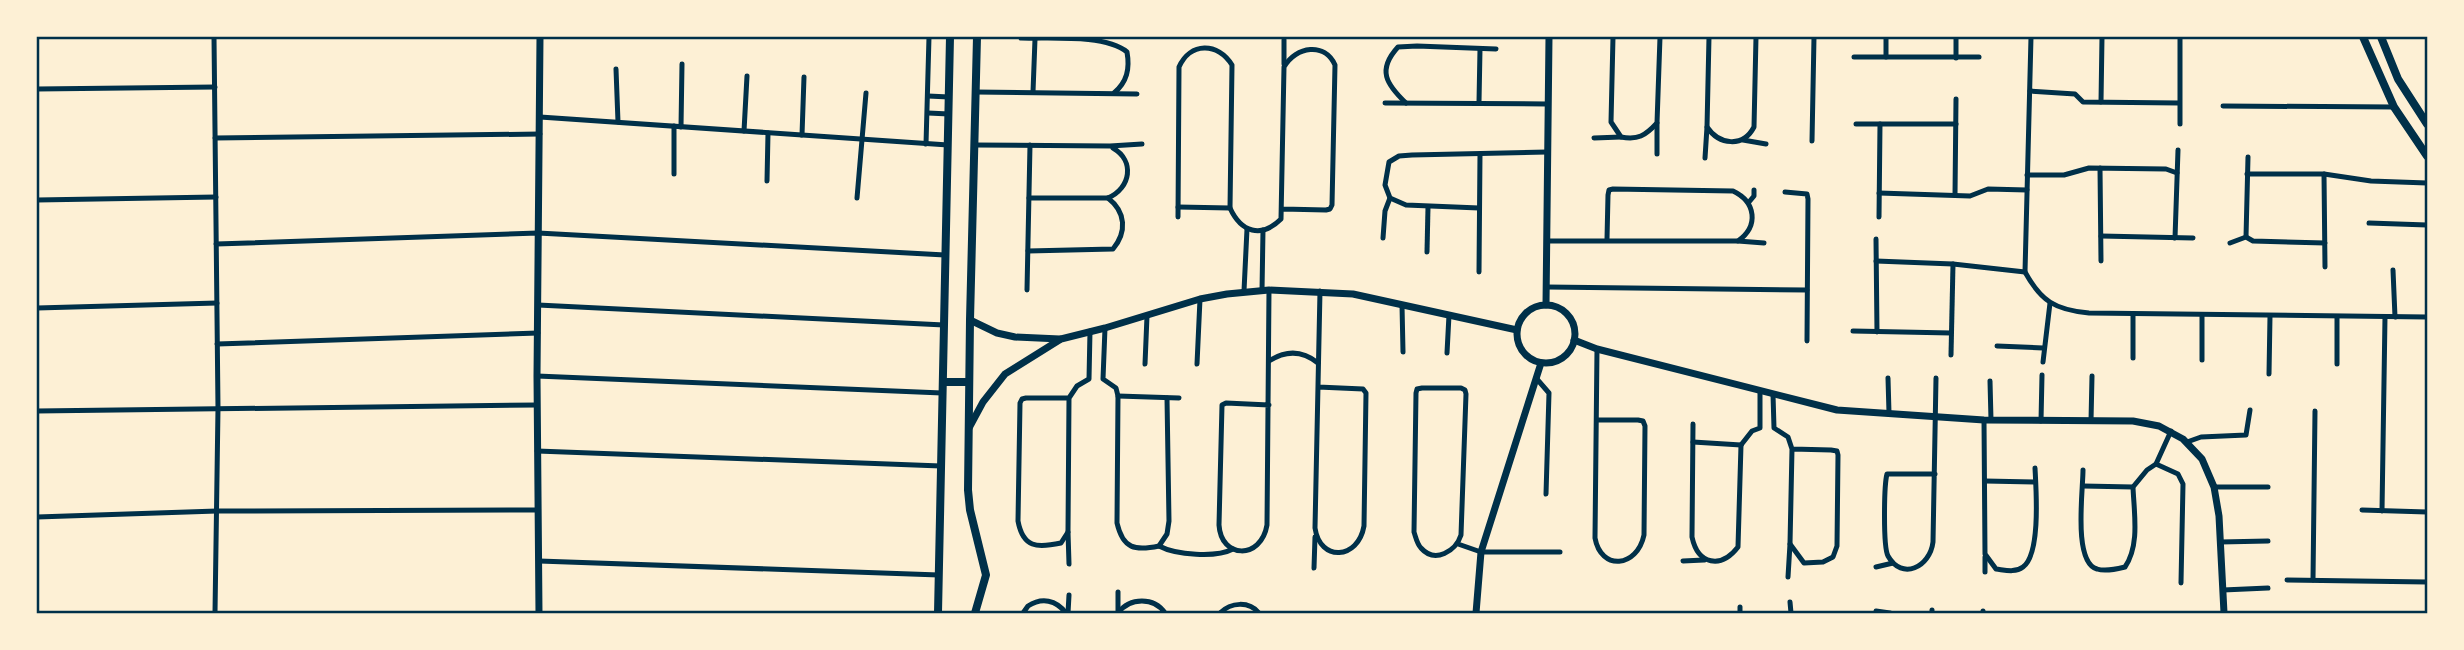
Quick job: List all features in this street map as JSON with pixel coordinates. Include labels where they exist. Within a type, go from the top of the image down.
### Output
[{"type":"main road","points":[[938,613],[950,37]]},
{"type":"main road","points":[[975,613],[986,575],[970,510],[968,429],[977,37]]},
{"type":"main road","points":[[2363,37],[2394,107],[2427,156]]},
{"type":"main road","points":[[2381,37],[2398,79],[2427,124]]},
{"type":"main road","points":[[943,382],[969,382]]},
{"type":"street","points":[[214,37],[218,408],[215,613]]},
{"type":"street","points":[[539,613],[537,376],[540,37]]},
{"type":"street","points":[[926,144],[929,37]]},
{"type":"street","points":[[1546,305],[1549,37]]},
{"type":"street","points":[[1613,37],[1611,121],[1621,136]]},
{"type":"street","points":[[1657,154],[1660,37]]},
{"type":"street","points":[[1705,158],[1709,37]]},
{"type":"street","points":[[1743,140],[1754,127],[1756,37]]},
{"type":"street","points":[[1812,141],[1814,37]]},
{"type":"street","points":[[1886,37],[1886,57]]},
{"type":"street","points":[[1956,37],[1956,58]]},
{"type":"street","points":[[2031,37],[2025,272],[2034,290],[2049,303],[2068,312],[2427,317]]},
{"type":"street","points":[[2101,102],[2102,37]]},
{"type":"street","points":[[2180,37],[2180,124]]},
{"type":"street","points":[[1021,38],[1102,42],[1119,46],[1127,52],[1129,62],[1122,86],[1114,93]]},
{"type":"street","points":[[1033,92],[1035,38]]},
{"type":"street","points":[[1178,216],[1179,67],[1188,53],[1204,47],[1220,51],[1232,65],[1230,208],[1236,221],[1251,229],[1263,230],[1281,219],[1284,40]]},
{"type":"street","points":[[1406,103],[1389,85],[1385,72],[1388,58],[1398,47],[1496,49]]},
{"type":"street","points":[[1479,102],[1480,49]]},
{"type":"street","points":[[1282,209],[1330,209],[1335,65],[1332,57],[1325,53],[1306,50],[1293,54],[1284,67]]},
{"type":"street","points":[[1854,57],[1979,57]]},
{"type":"street","points":[[681,127],[682,64]]},
{"type":"street","points":[[616,69],[618,122]]},
{"type":"street","points":[[744,131],[747,76]]},
{"type":"street","points":[[802,135],[804,77]]},
{"type":"street","points":[[37,89],[215,87]]},
{"type":"street","points":[[2030,91],[2075,94],[2083,102],[2179,103]]},
{"type":"street","points":[[975,92],[1137,94]]},
{"type":"street","points":[[857,198],[866,93]]},
{"type":"street","points":[[928,96],[949,97]]},
{"type":"street","points":[[1955,195],[1956,99]]},
{"type":"street","points":[[1385,103],[1547,104]]},
{"type":"street","points":[[2223,106],[2394,107]]},
{"type":"street","points":[[928,113],[948,114]]},
{"type":"street","points":[[540,117],[948,145]]},
{"type":"street","points":[[1594,138],[1621,136],[1633,139],[1644,136],[1657,123]]},
{"type":"street","points":[[1856,124],[1956,124]]},
{"type":"street","points":[[1879,217],[1880,124]]},
{"type":"street","points":[[674,126],[674,174]]},
{"type":"street","points":[[1707,127],[1712,135],[1720,140],[1766,144]]},
{"type":"street","points":[[767,181],[768,133]]},
{"type":"street","points":[[215,138],[540,134]]},
{"type":"street","points":[[974,145],[1142,144]]},
{"type":"street","points":[[1027,290],[1030,145]]},
{"type":"street","points":[[1029,198],[1108,198],[1121,190],[1128,169],[1122,155],[1110,146]]},
{"type":"street","points":[[2175,238],[2178,150]]},
{"type":"street","points":[[1383,238],[1385,211],[1390,198],[1385,185],[1386,173],[1389,162],[1398,156],[1547,152]]},
{"type":"street","points":[[1479,272],[1480,154]]},
{"type":"street","points":[[2246,237],[2248,157]]},
{"type":"street","points":[[2027,175],[2054,176],[2076,170],[2101,168],[2166,169],[2177,173]]},
{"type":"street","points":[[2101,168],[2101,261]]},
{"type":"street","points":[[2247,174],[2324,174],[2371,181],[2427,183]]},
{"type":"street","points":[[2324,174],[2325,267]]},
{"type":"street","points":[[1879,193],[1955,195],[1978,194],[1987,189],[2027,190]]},
{"type":"street","points":[[1607,239],[1609,190],[1733,191],[1749,202],[1753,212],[1752,223],[1746,235],[1738,240]]},
{"type":"street","points":[[1749,202],[1754,196],[1754,190]]},
{"type":"street","points":[[1785,192],[1807,194],[1807,341]]},
{"type":"street","points":[[37,200],[216,197]]},
{"type":"street","points":[[1028,251],[1113,249],[1123,230],[1123,218],[1119,209],[1108,198]]},
{"type":"street","points":[[1390,198],[1406,205],[1479,208]]},
{"type":"street","points":[[1178,207],[1230,208]]},
{"type":"street","points":[[1427,252],[1429,207]]},
{"type":"street","points":[[2369,223],[2427,225]]},
{"type":"street","points":[[1244,291],[1251,229]]},
{"type":"street","points":[[1263,230],[1269,361],[1269,405],[1267,525],[1265,537],[1257,546],[1243,551],[1233,549],[1219,533],[1222,405],[1269,405]]},
{"type":"street","points":[[216,244],[538,233],[946,255]]},
{"type":"street","points":[[2101,236],[2193,238]]},
{"type":"street","points":[[2230,243],[2246,237]]},
{"type":"street","points":[[2246,237],[2253,241],[2325,243]]},
{"type":"street","points":[[1877,239],[1877,332]]},
{"type":"street","points":[[1547,240],[1738,240],[1764,243]]},
{"type":"street","points":[[1877,261],[1953,264],[2025,272]]},
{"type":"street","points":[[1951,355],[1953,264]]},
{"type":"street","points":[[2393,270],[2395,317]]},
{"type":"street","points":[[1547,287],[1807,290]]},
{"type":"street","points":[[968,429],[983,402],[1005,374],[1061,339],[1200,299],[1244,291],[1353,294],[1517,330]]},
{"type":"street","points":[[1314,568],[1320,291]]},
{"type":"street","points":[[1197,364],[1200,299]]},
{"type":"street","points":[[37,308],[217,303]]},
{"type":"street","points":[[2043,362],[2049,303]]},
{"type":"street","points":[[538,305],[944,325]]},
{"type":"street","points":[[1402,305],[1403,352]]},
{"type":"street","points":[[1546,305],[1565,312],[1575,330],[1570,350],[1562,358],[1541,363],[1530,359],[1522,351],[1517,341],[1517,330],[1519,322],[1530,309],[1546,305]]},
{"type":"street","points":[[2133,314],[2133,358]]},
{"type":"street","points":[[2202,314],[2202,360]]},
{"type":"street","points":[[1447,353],[1450,315]]},
{"type":"street","points":[[1145,364],[1147,316]]},
{"type":"street","points":[[2269,374],[2270,316]]},
{"type":"street","points":[[2337,317],[2337,364]]},
{"type":"street","points":[[2382,511],[2385,317]]},
{"type":"street","points":[[970,320],[1006,335],[1061,339]]},
{"type":"street","points":[[1105,328],[1103,379],[1116,388],[1118,396],[1117,523],[1120,536],[1126,543],[1144,550],[1159,546],[1167,534],[1169,521],[1167,398]]},
{"type":"street","points":[[1069,564],[1069,398],[1077,386],[1089,379],[1090,330]]},
{"type":"street","points":[[1853,331],[1951,333]]},
{"type":"street","points":[[217,344],[538,333]]},
{"type":"street","points":[[1574,340],[1597,349],[1837,410],[1987,420],[2133,421],[2171,431],[2187,442],[2202,459],[2214,487],[2224,613]]},
{"type":"street","points":[[1997,346],[2043,348]]},
{"type":"street","points":[[1597,349],[1596,543],[1604,556],[1624,561],[1634,557],[1642,548],[1644,536],[1644,426],[1643,421],[1638,420],[1597,419]]},
{"type":"street","points":[[1269,361],[1288,352],[1299,353],[1318,363]]},
{"type":"street","points":[[1476,613],[1481,552],[1541,363]]},
{"type":"street","points":[[2041,421],[2042,375]]},
{"type":"street","points":[[537,376],[942,393]]},
{"type":"street","points":[[2091,421],[2092,376]]},
{"type":"street","points":[[1536,378],[1549,393],[1546,494]]},
{"type":"street","points":[[1888,378],[1889,413]]},
{"type":"street","points":[[1935,474],[1888,474],[1885,544],[1888,556],[1899,567],[1914,569],[1924,564],[1932,554],[1935,474],[1936,378]]},
{"type":"street","points":[[1985,572],[1985,481],[1990,382]]},
{"type":"street","points":[[1315,534],[1329,550],[1343,552],[1354,548],[1362,538],[1364,526],[1366,390],[1318,387]]},
{"type":"street","points":[[1418,389],[1465,390],[1461,535],[1458,544],[1452,551],[1440,555],[1426,553],[1418,545],[1414,532],[1418,389]]},
{"type":"street","points":[[1683,561],[1717,561],[1731,557],[1738,547],[1741,444],[1752,431],[1760,428],[1760,391]]},
{"type":"street","points":[[1773,394],[1774,428],[1788,438],[1792,449],[1788,577]]},
{"type":"street","points":[[1118,396],[1179,398]]},
{"type":"street","points":[[1068,532],[1061,543],[1033,545],[1021,534],[1018,522],[1021,399],[1069,398]]},
{"type":"street","points":[[37,411],[537,405]]},
{"type":"street","points":[[2187,442],[2201,437],[2246,435],[2250,410]]},
{"type":"street","points":[[2313,580],[2315,411]]},
{"type":"street","points":[[1693,424],[1692,537],[1695,549],[1706,560]]},
{"type":"street","points":[[2083,470],[2082,546],[2085,558],[2097,569],[2113,570],[2125,567],[2132,556],[2133,487],[2147,470],[2157,464],[2171,431]]},
{"type":"street","points":[[1693,442],[1741,444]]},
{"type":"street","points":[[1790,544],[1804,563],[1812,564],[1833,557],[1837,546],[1837,451],[1792,449]]},
{"type":"street","points":[[537,451],[941,466]]},
{"type":"street","points":[[2157,464],[2178,474],[2183,484],[2181,583]]},
{"type":"street","points":[[1985,554],[1996,569],[2011,571],[2024,567],[2032,556],[2035,468]]},
{"type":"street","points":[[1985,481],[2035,482]]},
{"type":"street","points":[[2083,486],[2133,487]]},
{"type":"street","points":[[2214,487],[2268,487]]},
{"type":"street","points":[[37,517],[217,512],[538,510]]},
{"type":"street","points":[[2362,510],[2427,512]]},
{"type":"street","points":[[2220,542],[2268,541]]},
{"type":"street","points":[[1458,544],[1481,552],[1560,552]]},
{"type":"street","points":[[1159,546],[1170,552],[1204,554],[1224,554],[1233,549]]},
{"type":"street","points":[[538,561],[939,575]]},
{"type":"street","points":[[1877,567],[1893,563]]},
{"type":"street","points":[[2287,580],[2427,582]]},
{"type":"street","points":[[2223,590],[2268,588]]},
{"type":"street","points":[[1118,592],[1118,612]]},
{"type":"street","points":[[1067,613],[1069,595]]},
{"type":"street","points":[[1023,613],[1028,606],[1043,601],[1054,602],[1067,613]]},
{"type":"street","points":[[1118,612],[1125,606],[1142,601],[1158,605],[1165,613]]},
{"type":"street","points":[[1790,601],[1791,613]]},
{"type":"street","points":[[1220,613],[1231,605],[1248,605],[1259,613]]},
{"type":"street","points":[[1876,611],[1889,613]]}]
